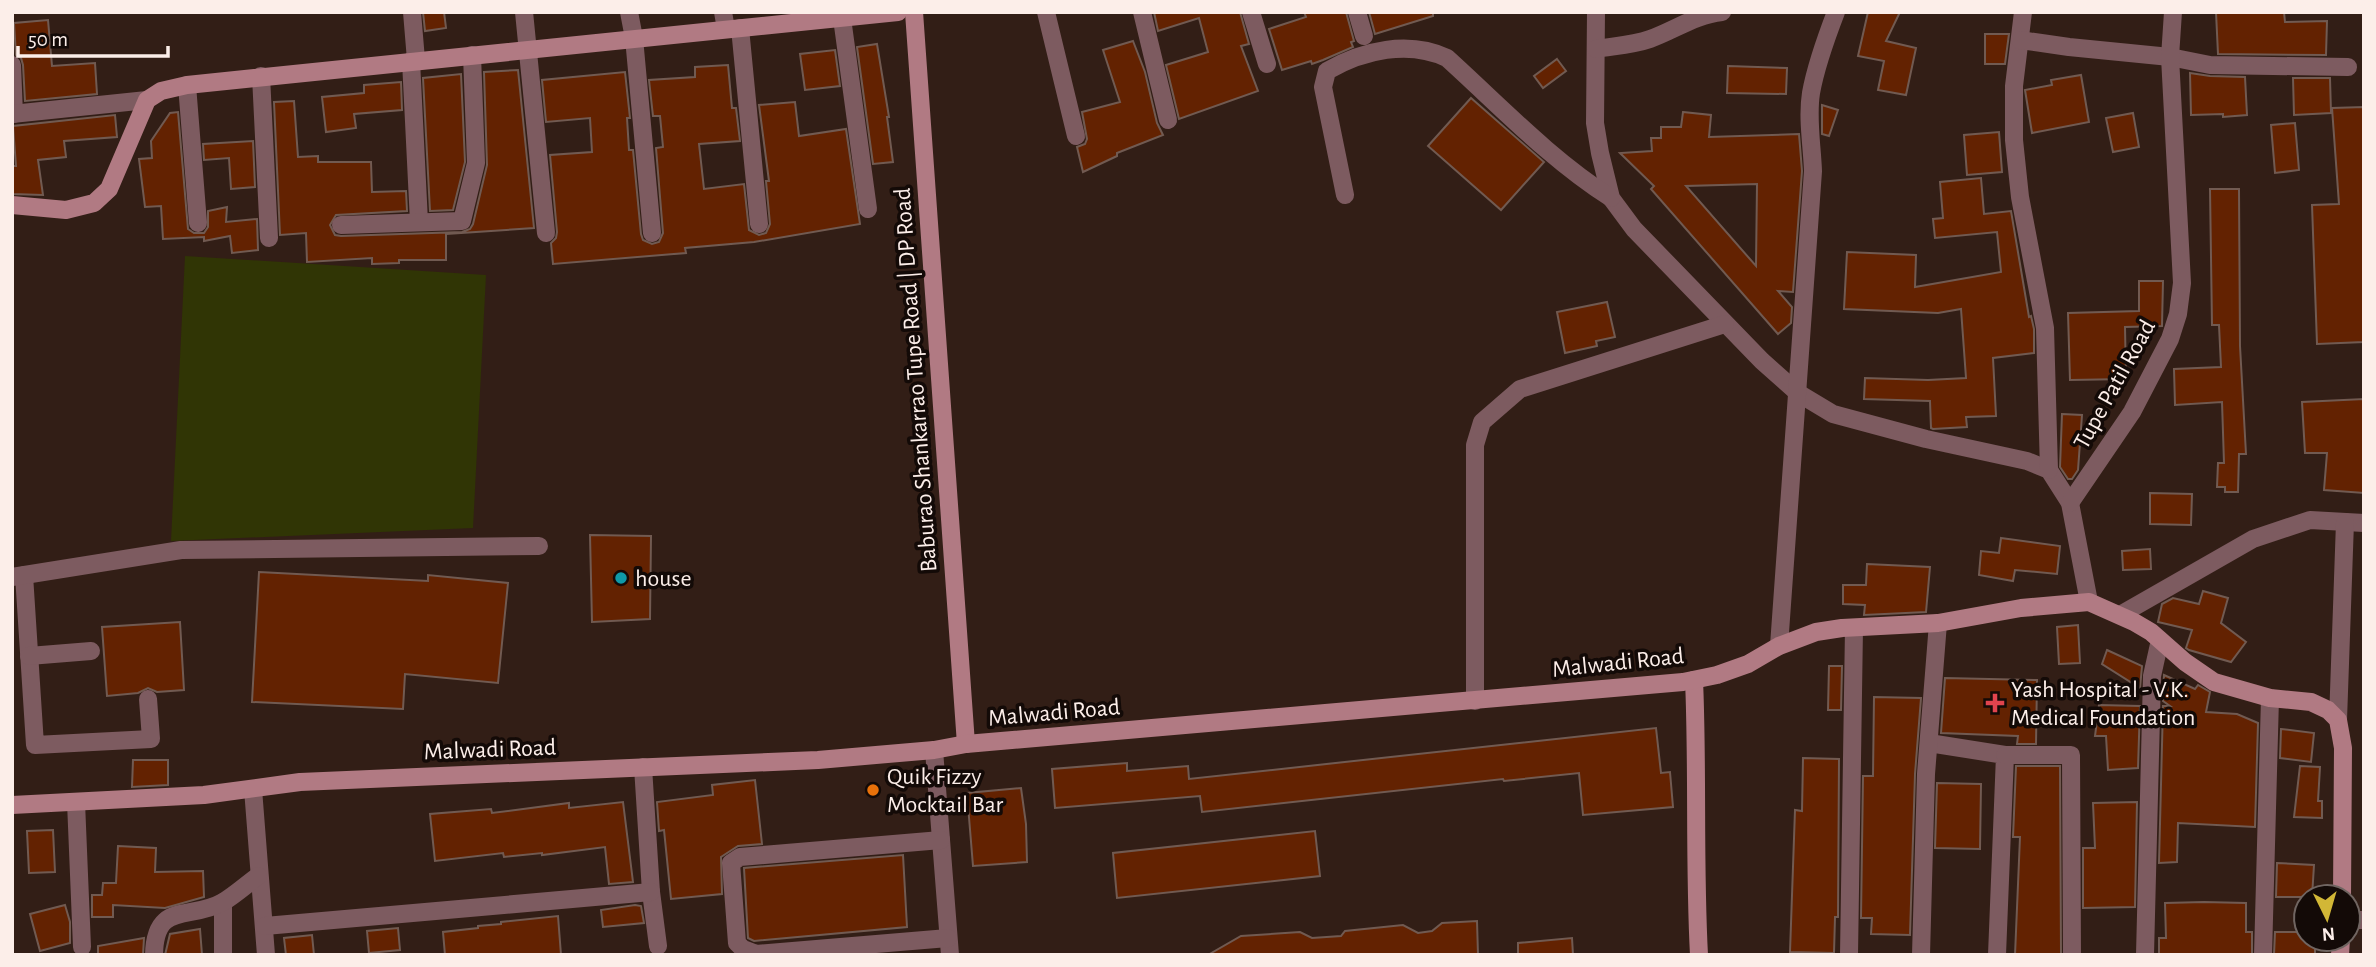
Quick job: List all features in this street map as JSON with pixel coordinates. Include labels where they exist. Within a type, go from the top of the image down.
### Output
[{"type":"street","points":[[412,12],[419,222]]},
{"type":"street","points":[[524,12],[546,233]]},
{"type":"street","points":[[629,12],[634,38],[652,233]]},
{"type":"street","points":[[12,205],[66,210],[94,203],[109,189],[147,100],[160,90],[261,76],[634,38],[730,23],[801,17],[842,18],[898,12]]},
{"type":"street","name":"Baburao Shankarrao Tupe Road | DP Road","points":[[914,12],[966,744]]},
{"type":"street","points":[[1046,12],[1076,136]]},
{"type":"street","points":[[1142,12],[1168,120]]},
{"type":"street","points":[[1251,12],[1267,64]]},
{"type":"street","points":[[1357,12],[1364,36]]},
{"type":"street","points":[[1596,12],[1595,123],[1611,198]]},
{"type":"street","points":[[1596,49],[1646,40],[1691,20],[1722,12]]},
{"type":"street","points":[[1779,646],[1813,171],[1811,93],[1821,53],[1836,12]]},
{"type":"street","points":[[2023,12],[2014,86],[2014,141],[2020,197],[2045,328],[2049,470],[2070,503],[2089,602],[2120,615],[2160,640],[2214,682],[2270,698],[2311,702],[2328,710],[2338,720]]},
{"type":"street","name":"Tupe Patil Road","points":[[2070,503],[2132,412],[2170,339],[2178,314],[2182,283],[2170,57],[2173,12]]},
{"type":"street","points":[[842,18],[868,209]]},
{"type":"street","points":[[730,23],[759,224]]},
{"type":"street","points":[[2020,40],[2170,57],[2210,65],[2348,67]]},
{"type":"street","points":[[1345,195],[1322,87],[1327,71],[1376,52],[1410,47],[1430,50],[1447,58],[1557,158],[1611,198],[1634,229],[1762,362],[1798,393],[1833,414],[1926,439],[2028,461],[2049,470]]},
{"type":"street","points":[[341,225],[462,221],[476,163],[472,55]]},
{"type":"street","points":[[12,65],[13,114],[147,100]]},
{"type":"street","points":[[261,76],[270,238]]},
{"type":"street","points":[[187,85],[198,223]]},
{"type":"street","points":[[1475,701],[1475,445],[1482,422],[1520,389],[1726,324]]},
{"type":"street","points":[[2120,615],[2253,539],[2310,520],[2355,522],[2338,720],[2343,748],[2342,883]]},
{"type":"street","points":[[148,699],[150,739],[35,745],[29,656],[18,576],[181,550],[539,546]]},
{"type":"street","name":"Malwadi Road","points":[[12,805],[204,795],[300,782],[818,760],[934,750],[966,744],[1694,680],[1748,664],[1779,646],[1816,632],[1938,623],[2021,608],[2089,602]]},
{"type":"street","points":[[1921,955],[1929,743],[1938,623]]},
{"type":"street","points":[[1849,955],[1854,628]]},
{"type":"street","points":[[2145,955],[2152,676],[2160,640]]},
{"type":"street","points":[[29,656],[91,651]]},
{"type":"street","points":[[1694,680],[1699,955]]},
{"type":"street","points":[[2263,955],[2270,698]]},
{"type":"street","points":[[1929,743],[2005,755],[2071,755],[2072,955]]},
{"type":"street","points":[[934,750],[942,840],[949,946],[756,954],[743,949],[737,943],[731,863],[740,857],[942,840]]},
{"type":"street","points":[[1997,955],[2005,755]]},
{"type":"street","points":[[643,767],[651,892],[658,946]]},
{"type":"street","points":[[253,789],[266,955]]},
{"type":"street","points":[[76,802],[82,947]]},
{"type":"street","points":[[154,955],[159,926],[169,918],[223,902],[258,876]]},
{"type":"street","points":[[265,926],[651,892]]},
{"type":"street","points":[[223,902],[223,955]]},
{"type":"green space","points":[[185,256],[486,275],[473,528],[171,541]]},
{"type":"building","points":[[423,12],[444,12],[446,28],[425,31]]},
{"type":"building","points":[[1154,12],[1240,12],[1249,44],[1241,46],[1258,91],[1179,119],[1166,65],[1208,52],[1199,18],[1158,31]]},
{"type":"building","points":[[1304,12],[1346,12],[1354,41],[1351,42],[1353,47],[1312,64],[1311,61],[1282,70],[1269,29],[1306,17]]},
{"type":"building","points":[[1369,12],[1433,12],[1433,16],[1375,34]]},
{"type":"building","points":[[1868,12],[1900,12],[1886,41],[1916,48],[1906,95],[1878,90],[1884,61],[1858,56]]},
{"type":"building","points":[[2216,12],[2284,12],[2285,22],[2327,21],[2326,55],[2218,54]]},
{"type":"building","points":[[48,20],[52,66],[95,63],[97,94],[25,101],[23,65],[21,58],[16,55],[14,23]]},
{"type":"building","points":[[1985,34],[2009,34],[2005,64],[1985,64]]},
{"type":"building","points":[[1133,41],[1163,135],[1117,153],[1117,156],[1083,172],[1077,147],[1085,144],[1087,139],[1082,112],[1120,102],[1103,50]]},
{"type":"building","points":[[877,44],[893,162],[873,164],[857,47]]},
{"type":"building","points":[[835,50],[840,86],[805,90],[800,54]]},
{"type":"building","points":[[1557,59],[1566,71],[1543,88],[1534,76]]},
{"type":"building","points":[[728,65],[732,108],[736,108],[740,141],[699,144],[704,189],[744,184],[749,230],[759,235],[766,233],[770,224],[766,181],[769,181],[759,105],[795,102],[799,136],[846,129],[860,224],[754,242],[685,248],[686,253],[553,264],[551,243],[557,232],[550,155],[592,152],[590,118],[546,122],[542,80],[625,72],[630,118],[627,118],[629,150],[633,150],[641,234],[643,240],[652,244],[659,242],[663,233],[656,148],[663,147],[660,116],[653,116],[649,80],[695,77],[695,67]]},
{"type":"building","points":[[1728,66],[1787,68],[1786,94],[1727,93]]},
{"type":"building","points":[[518,70],[534,228],[446,234],[446,260],[399,260],[399,263],[372,264],[372,258],[307,262],[306,233],[280,235],[274,102],[294,101],[298,157],[318,156],[318,162],[371,162],[372,192],[406,191],[407,211],[336,215],[330,225],[335,235],[462,232],[470,229],[473,224],[487,165],[484,72]]},
{"type":"building","points":[[2190,73],[2245,77],[2247,115],[2191,115]]},
{"type":"building","points":[[461,74],[465,162],[453,210],[430,211],[423,78]]},
{"type":"building","points":[[2081,75],[2089,122],[2032,133],[2025,90],[2052,85],[2051,80]]},
{"type":"building","points":[[2293,78],[2330,78],[2331,113],[2294,115]]},
{"type":"building","points":[[401,82],[402,110],[354,114],[356,128],[326,132],[322,97],[364,93],[364,85]]},
{"type":"building","points":[[1471,98],[1544,162],[1501,210],[1428,146]]},
{"type":"building","points":[[1822,105],[1838,110],[1829,136],[1822,134]]},
{"type":"building","points":[[2364,107],[2364,342],[2317,344],[2312,205],[2339,204],[2332,108]]},
{"type":"building","points":[[178,112],[188,229],[194,233],[204,233],[208,227],[208,211],[227,207],[226,222],[257,219],[258,250],[232,253],[230,236],[204,241],[204,237],[163,239],[161,206],[145,207],[139,159],[152,158],[151,141],[170,113]]},
{"type":"building","points":[[1683,112],[1711,115],[1709,137],[1799,134],[1802,171],[1793,292],[1778,291],[1792,307],[1791,323],[1778,334],[1651,189],[1654,186],[1620,153],[1652,151],[1651,138],[1661,138],[1661,127],[1681,127]],"holes":[[[1757,184],[1756,266],[1686,186]]]},
{"type":"building","points":[[2133,113],[2139,147],[2113,152],[2106,118]]},
{"type":"building","points":[[115,115],[117,137],[64,141],[66,157],[38,160],[43,195],[12,194],[12,166],[16,166],[13,126]]},
{"type":"building","points":[[2295,123],[2299,170],[2275,173],[2271,125]]},
{"type":"building","points":[[1999,132],[2002,172],[1967,175],[1964,135]]},
{"type":"building","points":[[253,141],[255,187],[231,189],[229,158],[204,160],[203,144]]},
{"type":"building","points":[[1981,178],[1984,214],[2011,211],[2029,317],[2031,316],[2034,329],[2034,353],[1993,358],[1996,416],[1966,417],[1967,427],[1933,429],[1930,401],[1864,399],[1865,378],[1966,378],[1961,309],[1938,313],[1844,309],[1847,252],[1916,255],[1915,287],[2001,272],[1997,232],[1935,238],[1933,219],[1943,218],[1940,182]]},
{"type":"building","points":[[2210,189],[2239,189],[2240,346],[2246,454],[2239,454],[2238,492],[2225,492],[2225,487],[2217,487],[2218,463],[2224,463],[2222,402],[2175,405],[2174,369],[2221,367],[2219,325],[2212,325]]},
{"type":"building","points":[[2139,281],[2163,281],[2162,326],[2125,327],[2126,379],[2070,380],[2068,313],[2139,311]]},
{"type":"building","points":[[1607,302],[1615,337],[1596,341],[1597,346],[1565,353],[1557,312]]},
{"type":"building","points":[[2364,399],[2364,493],[2324,490],[2327,453],[2305,453],[2302,402]]},
{"type":"building","points":[[2062,414],[2082,415],[2078,470],[2072,479],[2068,479],[2060,467]]},
{"type":"building","points":[[2150,493],[2192,494],[2191,525],[2150,524]]},
{"type":"building","name":"house","points":[[590,535],[651,536],[650,619],[592,622]]},
{"type":"building","points":[[2001,538],[2060,546],[2057,574],[2015,570],[2013,581],[1979,575],[1981,551],[1999,553]]},
{"type":"building","points":[[2150,549],[2151,569],[2123,570],[2122,551]]},
{"type":"building","points":[[1867,564],[1930,567],[1926,612],[1864,615],[1865,605],[1843,604],[1843,585],[1866,585]]},
{"type":"building","points":[[259,572],[428,581],[428,575],[508,583],[498,683],[405,674],[403,709],[252,702]]},
{"type":"building","points":[[2203,591],[2228,598],[2221,623],[2246,642],[2231,662],[2189,650],[2186,648],[2192,630],[2158,622],[2162,604],[2173,598],[2199,604]]},
{"type":"building","points":[[180,622],[184,690],[157,692],[148,688],[138,693],[107,696],[102,627]]},
{"type":"building","points":[[2078,625],[2080,663],[2059,664],[2057,627]]},
{"type":"building","points":[[2107,650],[2142,666],[2140,688],[2102,664]]},
{"type":"building","points":[[1829,666],[1842,666],[1841,710],[1828,710]]},
{"type":"building","points":[[2164,675],[2195,689],[2198,685],[2210,692],[2206,712],[2237,714],[2258,723],[2255,827],[2178,823],[2177,862],[2159,863],[2163,706],[2170,706],[2163,701]]},
{"type":"building","points":[[1945,678],[2037,680],[2036,744],[2017,744],[2018,736],[1941,733]]},
{"type":"building","points":[[1874,697],[1921,698],[1915,774],[1910,935],[1871,934],[1872,918],[1861,918],[1863,776],[1873,776]]},
{"type":"building","points":[[2099,705],[2140,706],[2138,768],[2108,770],[2106,736],[2095,736]]},
{"type":"building","points":[[1656,728],[1661,773],[1670,772],[1673,807],[1583,815],[1579,773],[1202,812],[1200,796],[1055,808],[1052,769],[1127,763],[1127,771],[1188,766],[1189,779]]},
{"type":"building","points":[[2281,729],[2314,733],[2311,762],[2280,758]]},
{"type":"building","points":[[1803,758],[1839,759],[1838,917],[1835,917],[1834,953],[1790,952],[1795,810],[1802,811]]},
{"type":"building","points":[[133,760],[168,760],[168,785],[132,787]]},
{"type":"building","points":[[2016,766],[2060,766],[2061,955],[2015,955],[2020,837],[2013,837]]},
{"type":"building","points":[[2300,766],[2320,767],[2318,801],[2322,801],[2322,818],[2294,817]]},
{"type":"building","points":[[755,780],[762,844],[738,846],[721,857],[722,894],[671,899],[664,830],[659,831],[657,802],[713,795],[712,785]]},
{"type":"building","points":[[1937,783],[1981,784],[1980,849],[1935,848]]},
{"type":"building","points":[[1021,788],[1027,862],[973,866],[967,793]]},
{"type":"building","points":[[623,802],[633,882],[609,884],[605,847],[542,855],[504,857],[503,853],[435,861],[430,814],[491,809],[492,813],[569,803],[569,808]]},
{"type":"building","points":[[2137,802],[2135,907],[2083,908],[2083,848],[2095,848],[2093,803]]},
{"type":"building","points":[[53,830],[55,872],[29,873],[27,831]]},
{"type":"building","points":[[1315,831],[1320,876],[1117,898],[1113,853]]},
{"type":"building","points":[[118,846],[156,848],[155,872],[203,871],[204,897],[165,908],[113,905],[113,917],[92,917],[92,895],[102,895],[103,883],[116,883]]},
{"type":"building","points":[[903,855],[907,927],[754,941],[748,938],[744,868]]},
{"type":"building","points":[[2277,863],[2314,865],[2313,883],[2292,883],[2292,897],[2276,897]]},
{"type":"building","points":[[2165,903],[2246,903],[2246,932],[2252,932],[2252,955],[2159,955],[2159,938],[2166,938]]},
{"type":"building","points":[[65,905],[70,922],[70,943],[40,951],[30,914]]},
{"type":"building","points":[[641,906],[644,923],[603,927],[601,910]]},
{"type":"building","points":[[558,916],[561,955],[445,955],[443,932]]},
{"type":"building","points":[[1477,921],[1478,955],[1208,955],[1241,936],[1300,932],[1312,938],[1341,936],[1345,931],[1403,925],[1418,933],[1432,931],[1442,923]]},
{"type":"building","points":[[398,928],[400,950],[369,953],[367,931]]},
{"type":"building","points":[[200,929],[202,955],[165,955],[170,934]]},
{"type":"building","points":[[2275,932],[2292,932],[2292,953],[2315,953],[2315,955],[2274,955]]},
{"type":"building","points":[[312,935],[314,955],[286,955],[284,938]]},
{"type":"building","points":[[144,938],[143,955],[98,955],[98,946]]},
{"type":"building","points":[[1572,938],[1573,955],[1518,955],[1518,943]]},
{"type":"place","name":"house","points":[[621,578]]},
{"type":"place","name":"Yash Hospital - V.K. Medical Foundation","points":[[1995,703]]},
{"type":"place","name":"Quik Fizzy Mocktail Bar","points":[[873,790]]}]
